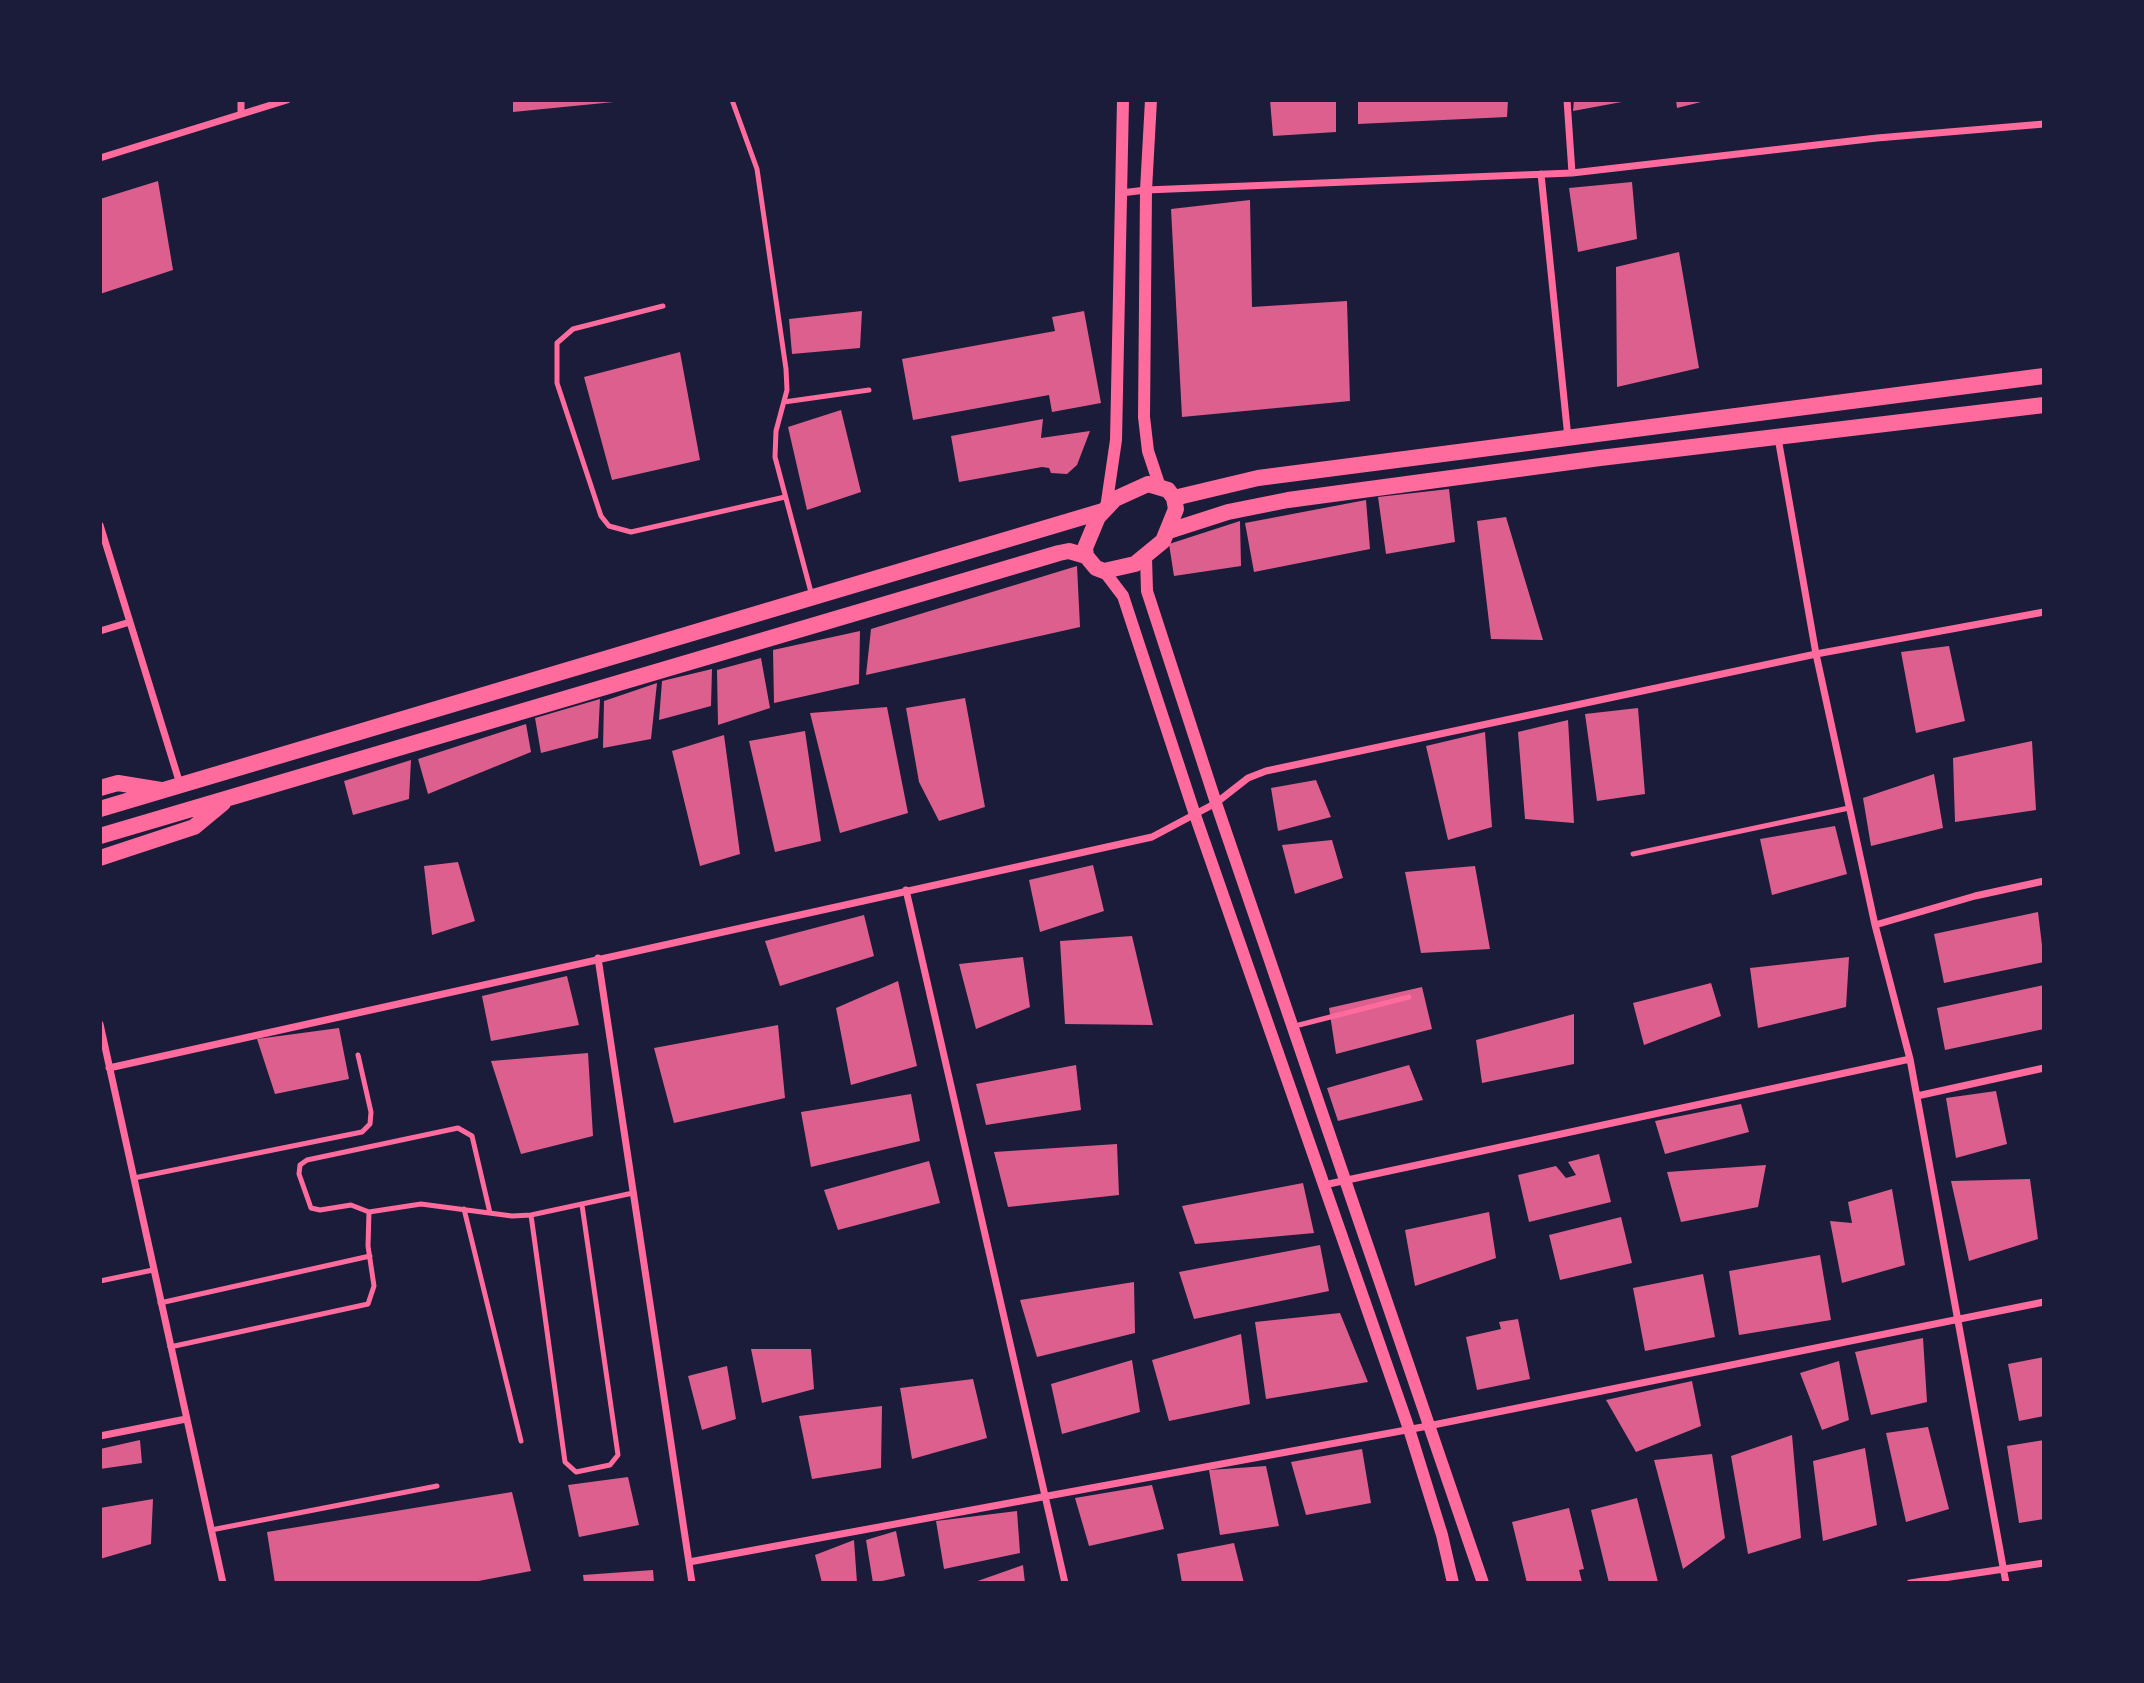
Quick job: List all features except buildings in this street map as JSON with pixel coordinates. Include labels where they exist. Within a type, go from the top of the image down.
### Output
[{"type":"main road","points":[[1174,498],[1258,478],[2044,376]]},
{"type":"main road","points":[[1169,531],[1228,512],[1278,502],[1777,436],[2044,405]]},
{"type":"main road","points":[[100,809],[813,599],[1105,509],[1137,486],[1159,484],[1168,489],[1174,498],[1176,509],[1169,531],[1146,558],[1124,568],[1104,571],[1096,568],[1086,556],[1069,551],[1059,553],[100,836]]},
{"type":"main road","points":[[1086,556],[1087,540],[1105,509]]},
{"type":"main road","points":[[100,789],[118,783],[164,790]]},
{"type":"main road","points":[[100,858],[194,827],[225,801]]},
{"type":"street","points":[[241,100],[241,114]]},
{"type":"street","points":[[100,158],[287,100]]},
{"type":"street","points":[[1105,509],[1116,440],[1123,100]]},
{"type":"street","points":[[1151,100],[1146,190],[1145,434],[1159,484]]},
{"type":"street","points":[[1567,100],[1572,173]]},
{"type":"street","points":[[1119,193],[1572,173],[1877,138],[2044,124]]},
{"type":"street","points":[[1541,174],[1568,438]]},
{"type":"street","points":[[1777,436],[1816,654],[1875,925],[1910,1059],[2006,1583]]},
{"type":"street","points":[[100,525],[180,784]]},
{"type":"street","points":[[1146,558],[1146,591],[1483,1583]]},
{"type":"street","points":[[1104,571],[1123,596],[1195,815],[1409,1429],[1443,1535],[1453,1583]]},
{"type":"street","points":[[109,1068],[1152,837],[1216,803],[1248,778],[1266,771],[1816,654],[2044,612]]},
{"type":"street","points":[[100,631],[130,622]]},
{"type":"street","points":[[1875,925],[1975,896],[2044,881]]},
{"type":"street","points":[[906,890],[1065,1583]]},
{"type":"street","points":[[598,958],[692,1583]]},
{"type":"street","points":[[100,1024],[223,1583]]},
{"type":"street","points":[[1324,1185],[1910,1059]]},
{"type":"street","points":[[1917,1096],[2044,1068]]},
{"type":"street","points":[[689,1562],[1045,1494],[1428,1426],[2044,1302]]},
{"type":"street","points":[[100,1436],[186,1419]]},
{"type":"street","points":[[1910,1583],[2044,1563]]},
{"type":"lane","points":[[732,100],[757,169],[786,369],[784,402],[774,444],[785,497],[813,599]]},
{"type":"lane","points":[[663,306],[573,329],[557,343],[557,383],[593,501],[601,516],[609,526],[631,532],[785,497]]},
{"type":"lane","points":[[784,402],[869,390]]},
{"type":"lane","points":[[1633,854],[1849,808]]},
{"type":"lane","points":[[1292,1027],[1409,997]]},
{"type":"lane","points":[[134,1178],[362,1132],[372,1118],[358,1055]]},
{"type":"lane","points":[[100,1070],[109,1068]]},
{"type":"lane","points":[[490,1213],[472,1136],[466,1130],[458,1128],[307,1160],[300,1165],[299,1174],[311,1208],[320,1210],[351,1205],[369,1212],[421,1204],[490,1213],[531,1215],[633,1194]]},
{"type":"lane","points":[[531,1215],[565,1462],[570,1470],[576,1472],[610,1465],[618,1455],[582,1205]]},
{"type":"lane","points":[[464,1209],[521,1441]]},
{"type":"lane","points":[[170,1347],[368,1304],[374,1286],[369,1212]]},
{"type":"lane","points":[[160,1303],[370,1256]]},
{"type":"lane","points":[[100,1281],[153,1270]]},
{"type":"lane","points":[[211,1530],[437,1486]]}]
